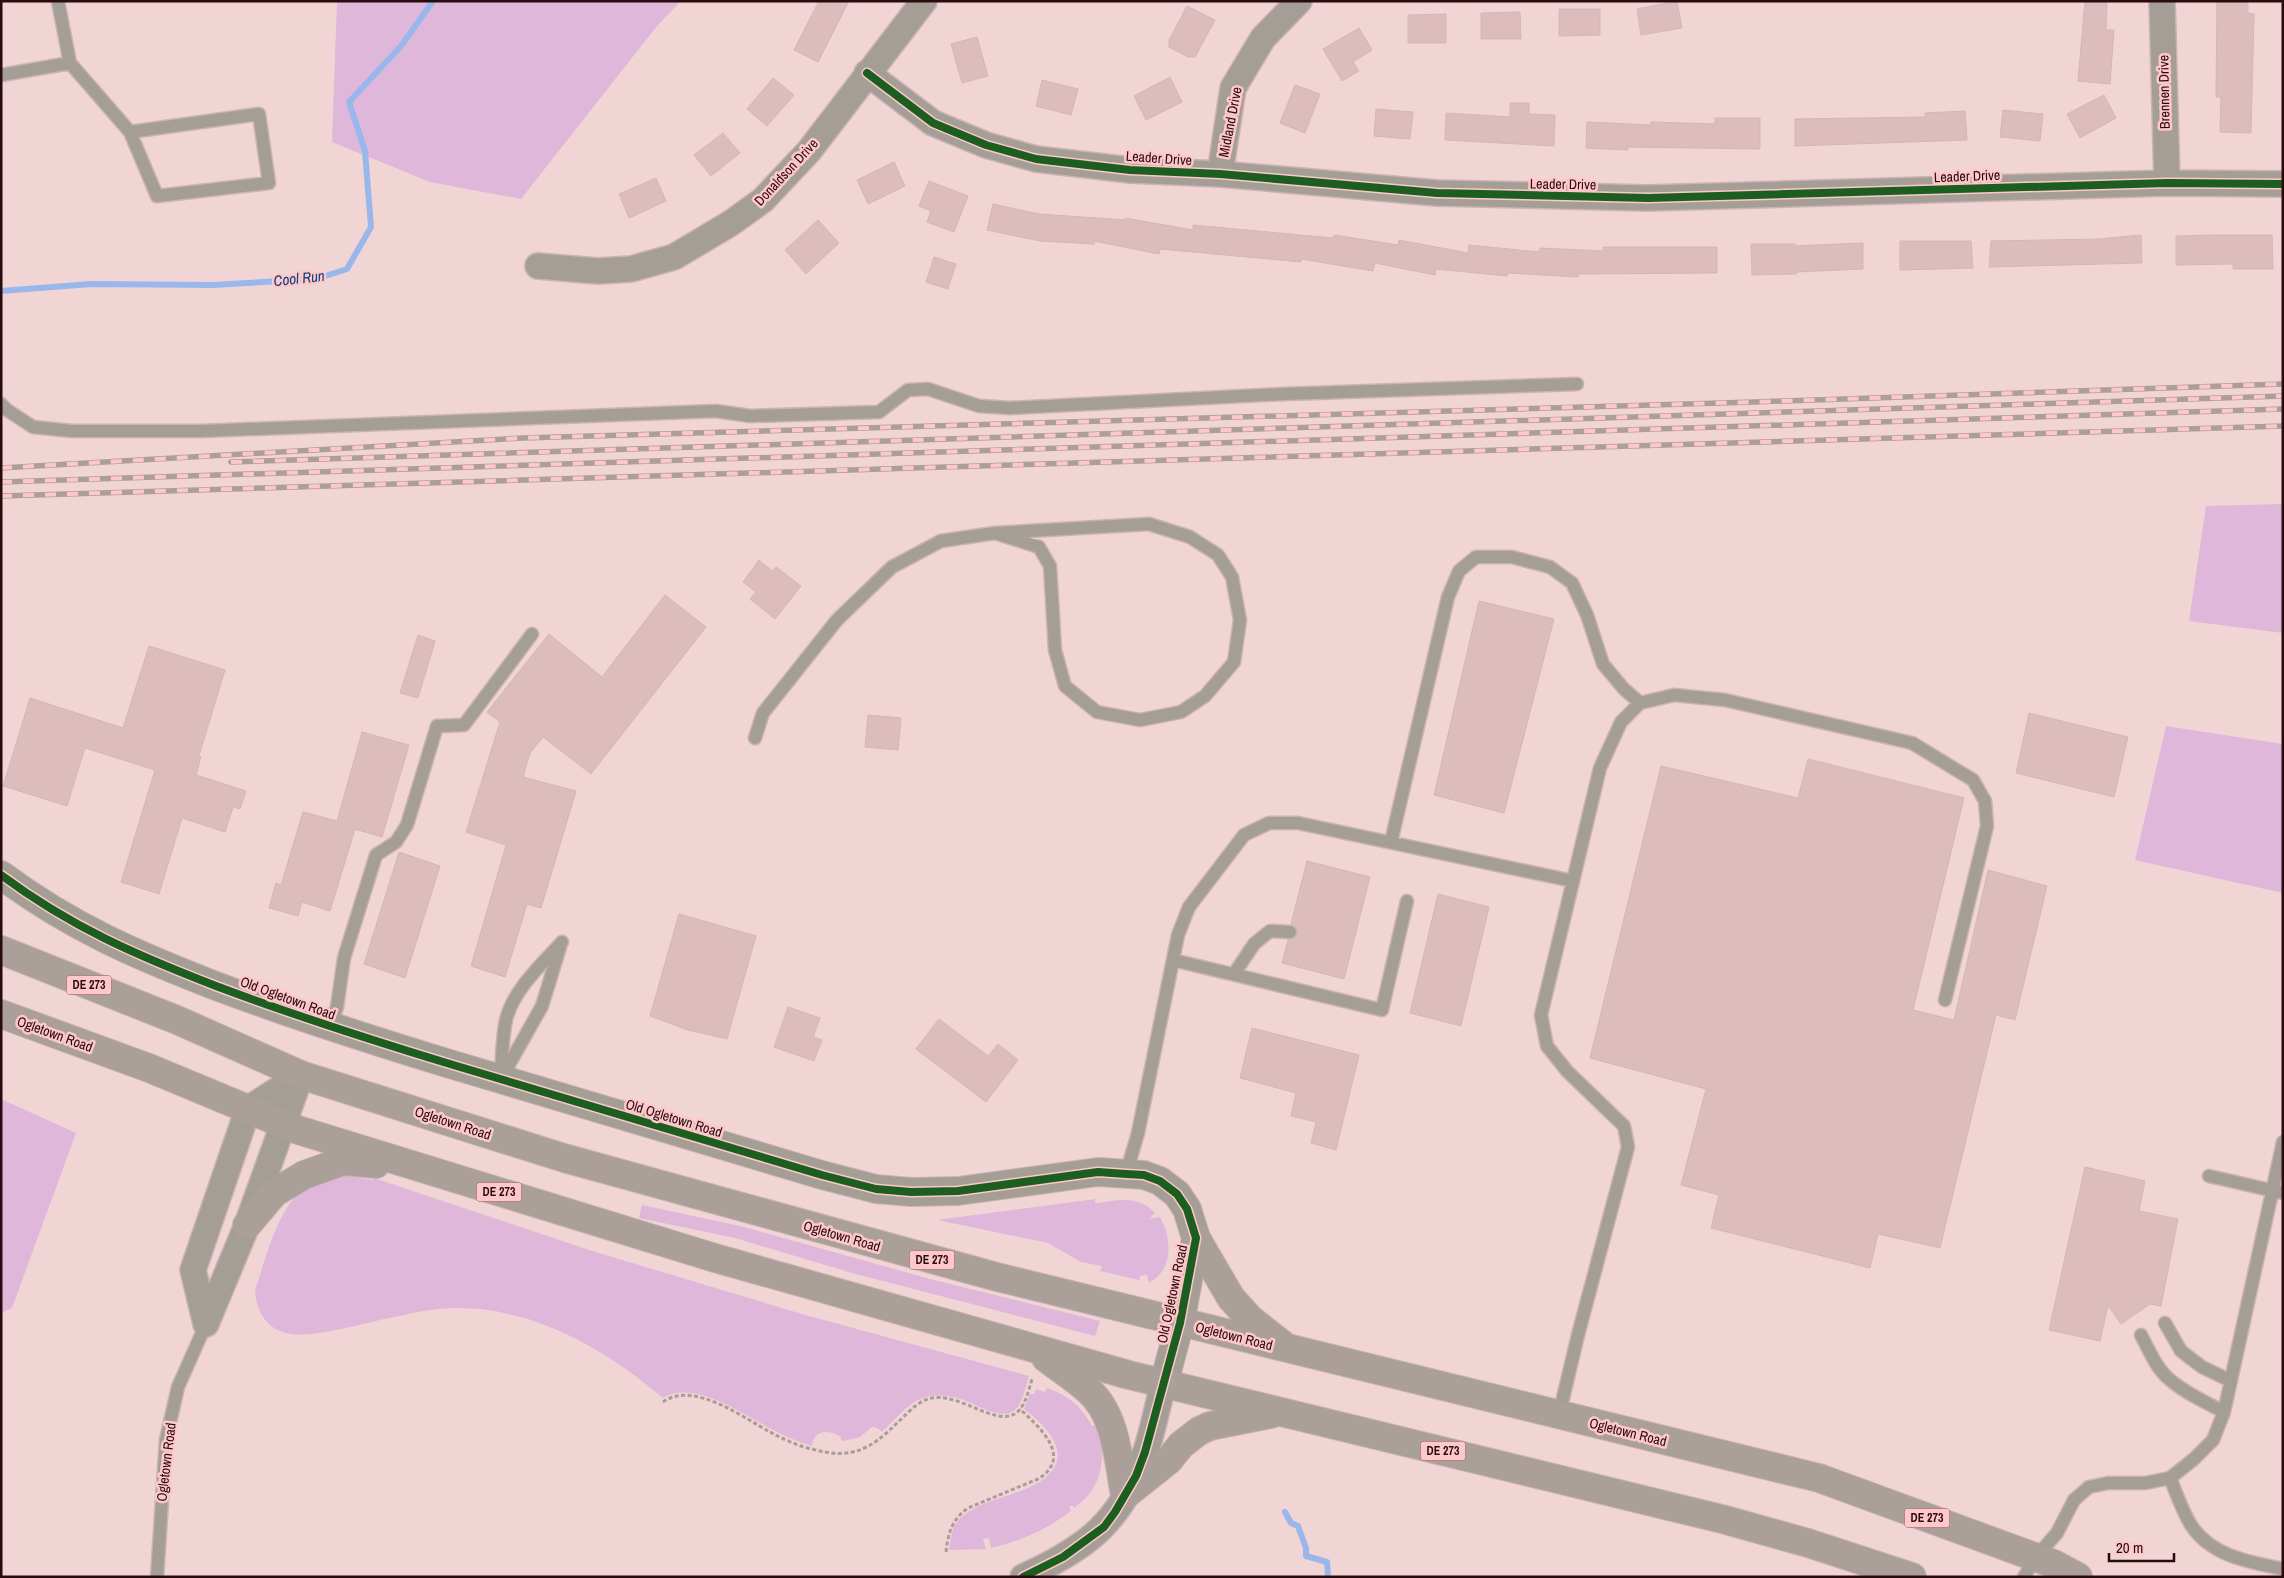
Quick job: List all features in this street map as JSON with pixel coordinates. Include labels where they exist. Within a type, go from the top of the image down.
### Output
[{"type":"main road","name":"Ogletown Road","points":[[1,950],[177,1020],[301,1075],[564,1158],[997,1278],[1137,1310],[1180,1323],[1288,1350],[1819,1478],[2030,1567],[2054,1564],[2078,1577]]},
{"type":"main road","name":"Ogletown Road","points":[[1,1014],[149,1068],[298,1130],[714,1258],[1035,1349],[1164,1383],[1722,1519],[1846,1554],[1912,1577]]},
{"type":"main road","points":[[247,1225],[274,1193],[312,1172],[343,1161],[416,1166]]},
{"type":"main road","points":[[1196,1238],[1231,1298],[1250,1319],[1288,1350]]},
{"type":"main road","points":[[1035,1349],[1090,1392],[1103,1408],[1110,1425],[1125,1496],[1169,1460],[1185,1442],[1199,1431],[1251,1417],[1282,1412]]},
{"type":"street","name":"Donaldson Drive","points":[[538,266],[598,271],[631,269],[674,257],[731,223],[763,200],[809,151],[924,1]]},
{"type":"street","name":"Midland Drive","points":[[1220,174],[1233,88],[1263,38],[1299,1]]},
{"type":"street","name":"Brennen Drive","points":[[2162,1],[2167,183]]},
{"type":"street","name":"Leader Drive","points":[[867,73],[933,122],[986,146],[1036,159],[1130,170],[1220,174],[1437,193],[1648,198],[2167,183],[2283,184]]},
{"type":"street","name":"Old Ogletown Road","points":[[1,876],[34,900],[85,930],[139,955],[329,1027],[822,1176],[876,1189],[911,1192],[958,1191],[1098,1172],[1144,1175],[1160,1181],[1177,1194],[1187,1209],[1196,1238],[1180,1323],[1164,1383]]},
{"type":"street","points":[[206,1324],[193,1270],[248,1109],[301,1075]]},
{"type":"street","name":"Ogletown Road","points":[[206,1324],[247,1225],[301,1075]]},
{"type":"street","points":[[1022,1577],[1063,1558],[1104,1527],[1125,1496],[1145,1452],[1164,1383]]},
{"type":"lane","points":[[58,1],[70,63],[130,132],[157,196],[268,183],[259,114],[130,132]]},
{"type":"lane","points":[[1,75],[70,63]]},
{"type":"lane","points":[[1,404],[33,427],[72,432],[191,431],[716,411],[750,416],[879,412],[908,390],[928,389],[979,406],[1010,408],[1284,394],[1577,384]]},
{"type":"lane","points":[[755,738],[763,713],[837,620],[892,567],[941,541],[995,533],[1149,524],[1190,537],[1218,554],[1232,577],[1240,620],[1234,662],[1205,696],[1180,712],[1140,720],[1097,712],[1065,686],[1055,650],[1050,566],[1038,547],[995,533]]},
{"type":"lane","points":[[1391,842],[1448,597],[1459,571],[1476,557],[1512,558],[1550,567],[1572,583],[1587,615],[1603,664],[1624,689],[1640,703]]},
{"type":"lane","points":[[329,1027],[338,1006],[344,958],[376,856],[396,842],[407,825],[437,726],[464,725],[532,634]]},
{"type":"lane","points":[[1560,1415],[1578,1336],[1628,1148],[1624,1126],[1567,1071],[1547,1046],[1541,1015],[1600,768],[1620,722],[1640,703],[1674,695],[1725,700],[1912,743],[1973,780],[1985,801],[1987,826],[1945,1000]]},
{"type":"lane","points":[[1126,1174],[1138,1133],[1178,935],[1189,907],[1244,835],[1270,823],[1298,823],[1573,881]]},
{"type":"lane","points":[[1173,960],[1382,1010],[1407,901]]},
{"type":"lane","points":[[1234,974],[1254,944],[1270,931],[1290,932]]},
{"type":"lane","points":[[562,942],[542,1006],[501,1079],[506,1020],[513,1002],[537,970],[562,942]]},
{"type":"lane","points":[[2030,1567],[2057,1533],[2074,1500],[2089,1487],[2108,1483],[2145,1483],[2170,1478],[2194,1459],[2213,1440],[2224,1412],[2278,1192],[2283,1142]]},
{"type":"lane","points":[[2209,1176],[2278,1192]]},
{"type":"lane","points":[[2165,1322],[2181,1351],[2202,1367],[2231,1381]]},
{"type":"lane","name":"Ogletown Road","points":[[158,1577],[166,1440],[178,1387],[206,1324]]},
{"type":"lane","points":[[2141,1336],[2154,1360],[2167,1378],[2184,1391],[2224,1412]]},
{"type":"lane","points":[[2170,1478],[2192,1527],[2210,1546],[2233,1558],[2283,1569]]},
{"type":"path","points":[[663,1402],[679,1396],[701,1398],[720,1405],[792,1442],[813,1450],[840,1453],[862,1451],[925,1400],[942,1398],[954,1400],[969,1404],[988,1414],[1001,1417],[1015,1414],[1020,1409],[1032,1379]]},
{"type":"path","points":[[946,1552],[950,1529],[960,1513],[1038,1479],[1045,1475],[1054,1461],[1054,1452],[1043,1432],[1020,1409]]},
{"type":"shaded area","points":[[337,1],[681,1],[657,26],[521,199],[430,182],[332,142]]},
{"type":"shaded area","points":[[2283,504],[2283,633],[2189,621],[2206,506]]},
{"type":"shaded area","points":[[2166,726],[2283,744],[2283,893],[2135,860]]},
{"type":"shaded area","points":[[1,1099],[76,1133],[12,1308],[1,1313]]},
{"type":"shaded area","points":[[342,1175],[373,1180],[374,1178],[589,1250],[802,1314],[1029,1376],[1024,1395],[1019,1405],[1013,1411],[1006,1413],[991,1411],[952,1397],[930,1396],[920,1399],[908,1407],[882,1432],[872,1427],[860,1437],[844,1441],[836,1434],[822,1432],[813,1441],[812,1446],[773,1430],[734,1408],[704,1396],[676,1393],[663,1398],[614,1361],[587,1345],[559,1331],[530,1320],[500,1312],[470,1308],[439,1309],[416,1312],[313,1334],[301,1335],[282,1332],[275,1329],[264,1319],[260,1313],[256,1298],[255,1290],[268,1249],[280,1220],[296,1196],[310,1186]]},
{"type":"shaded area","points":[[1096,1199],[1094,1202],[1097,1203],[1120,1200],[1135,1201],[1149,1207],[1155,1213],[1149,1219],[1160,1217],[1167,1234],[1167,1262],[1157,1277],[1149,1283],[1147,1275],[1140,1276],[1139,1280],[1100,1271],[1102,1266],[1081,1262],[1048,1243],[937,1220]]},
{"type":"shaded area","points":[[642,1205],[744,1227],[930,1279],[1100,1321],[1095,1336],[852,1273],[735,1238],[639,1218]]},
{"type":"shaded area","points":[[1047,1388],[1074,1402],[1092,1426],[1099,1424],[1102,1459],[1097,1480],[1092,1490],[1074,1508],[1072,1505],[1069,1507],[1071,1511],[1061,1518],[1023,1538],[991,1548],[989,1538],[983,1539],[986,1549],[949,1550],[954,1527],[968,1512],[981,1505],[1027,1488],[1051,1473],[1057,1461],[1058,1453],[1056,1446],[1048,1431],[1024,1409],[1030,1394],[1034,1394],[1036,1389],[1045,1392]]},
{"type":"building","points":[[819,1],[849,1],[818,62],[794,50]]},
{"type":"building","points":[[1677,1],[1682,28],[1641,35],[1637,9]]},
{"type":"building","points":[[2085,1],[2107,1],[2106,30],[2114,30],[2110,84],[2078,81]]},
{"type":"building","points":[[2217,1],[2248,1],[2248,13],[2254,14],[2251,133],[2220,132],[2221,97],[2216,97]]},
{"type":"building","points":[[1187,6],[1215,20],[1195,57],[1188,57],[1169,47],[1169,40]]},
{"type":"building","points":[[1559,9],[1600,9],[1600,35],[1559,36]]},
{"type":"building","points":[[1520,12],[1521,39],[1481,39],[1481,13]]},
{"type":"building","points":[[1446,14],[1446,43],[1408,43],[1408,15]]},
{"type":"building","points":[[1359,28],[1372,50],[1353,62],[1359,71],[1342,81],[1323,49]]},
{"type":"building","points":[[977,37],[988,76],[962,83],[951,44]]},
{"type":"building","points":[[1170,77],[1182,102],[1146,120],[1134,96]]},
{"type":"building","points":[[773,78],[794,95],[767,126],[747,109]]},
{"type":"building","points":[[1042,80],[1078,89],[1071,115],[1036,106]]},
{"type":"building","points":[[1295,85],[1320,94],[1305,133],[1280,123]]},
{"type":"building","points":[[2104,95],[2116,118],[2080,138],[2067,114]]},
{"type":"building","points":[[1510,103],[1529,103],[1529,114],[1555,115],[1554,146],[1445,140],[1446,113],[1510,117]]},
{"type":"building","points":[[1376,109],[1413,112],[1410,139],[1374,136]]},
{"type":"building","points":[[2003,110],[2043,114],[2040,141],[2000,137]]},
{"type":"building","points":[[1965,111],[1967,140],[1795,146],[1795,119],[1925,117],[1925,113]]},
{"type":"building","points":[[1715,118],[1760,118],[1760,149],[1628,147],[1628,150],[1586,148],[1587,122],[1651,125],[1651,122],[1715,124]]},
{"type":"building","points":[[723,133],[740,153],[711,176],[694,155]]},
{"type":"building","points":[[894,162],[905,186],[868,204],[857,180]]},
{"type":"building","points":[[656,178],[666,201],[629,218],[619,194]]},
{"type":"building","points":[[929,181],[968,196],[954,232],[927,222],[931,211],[919,206]]},
{"type":"building","points":[[993,204],[1039,214],[1125,220],[1125,218],[1193,230],[1193,225],[1333,238],[1334,235],[1398,245],[1399,240],[1468,253],[1469,245],[1539,252],[1540,248],[1603,251],[1603,247],[1717,247],[1717,273],[1578,274],[1578,277],[1508,273],[1507,276],[1436,269],[1435,275],[1375,263],[1373,271],[1301,259],[1301,262],[1160,249],[1159,254],[1094,241],[1094,244],[1040,241],[987,230]]},
{"type":"building","points":[[818,220],[839,243],[806,274],[785,250]]},
{"type":"building","points":[[2141,235],[2142,263],[1989,267],[1991,241],[2099,239]]},
{"type":"building","points":[[2272,235],[2273,269],[2233,269],[2233,264],[2176,265],[2176,236]]},
{"type":"building","points":[[1900,241],[1971,241],[1973,268],[1900,270]]},
{"type":"building","points":[[1863,243],[1863,269],[1752,275],[1751,244],[1795,244],[1795,246]]},
{"type":"building","points":[[934,257],[956,264],[948,289],[926,282]]},
{"type":"building","points":[[759,560],[772,571],[776,567],[801,586],[775,619],[750,599],[756,592],[743,582]]},
{"type":"building","points":[[665,595],[706,627],[591,774],[543,737],[530,753],[523,777],[576,791],[541,908],[527,904],[505,977],[471,966],[506,845],[466,832],[500,722],[487,712],[549,634],[602,677]]},
{"type":"building","points":[[1479,601],[1554,619],[1504,813],[1434,795]]},
{"type":"building","points":[[418,635],[435,641],[418,698],[400,693]]},
{"type":"building","points":[[149,646],[225,670],[199,756],[201,757],[196,775],[246,791],[240,809],[233,807],[225,832],[182,818],[159,894],[121,882],[155,770],[85,748],[67,806],[3,786],[30,698],[123,728]]},
{"type":"building","points":[[2029,713],[2128,737],[2114,797],[2016,773]]},
{"type":"building","points":[[868,715],[901,718],[898,750],[865,747]]},
{"type":"building","points":[[362,732],[409,745],[382,837],[355,829],[330,911],[302,902],[298,916],[269,908],[276,883],[281,885],[303,812],[337,821]]},
{"type":"building","points":[[1808,759],[1964,798],[1913,1010],[1954,1020],[1988,870],[2047,886],[2015,1020],[1996,1015],[1940,1248],[1878,1234],[1870,1268],[1711,1228],[1719,1195],[1681,1185],[1706,1089],[1590,1058],[1661,766],[1798,798]]},
{"type":"building","points":[[399,852],[440,866],[405,978],[364,964]]},
{"type":"building","points":[[1307,861],[1370,877],[1344,979],[1282,963],[1288,940],[1294,939],[1298,933],[1297,928],[1291,924]]},
{"type":"building","points":[[1438,894],[1489,907],[1461,1026],[1410,1013]]},
{"type":"building","points":[[679,914],[756,936],[727,1039],[688,1030],[650,1016]]},
{"type":"building","points":[[788,1007],[820,1018],[813,1037],[822,1040],[814,1061],[774,1047]]},
{"type":"building","points":[[939,1019],[988,1056],[998,1044],[1018,1060],[986,1102],[916,1049]]},
{"type":"building","points":[[1252,1028],[1359,1055],[1336,1150],[1311,1143],[1316,1122],[1291,1116],[1296,1093],[1240,1078]]},
{"type":"building","points":[[2085,1167],[2145,1181],[2139,1211],[2178,1219],[2161,1306],[2150,1304],[2121,1324],[2108,1305],[2100,1341],[2049,1330]]},
{"type":"waterway","name":"Cool Run","points":[[1,291],[91,284],[213,285],[316,279],[347,269],[371,227],[365,151],[349,102],[401,46],[433,1]]},
{"type":"waterway","points":[[1285,1512],[1291,1523],[1298,1526],[1306,1548],[1306,1556],[1327,1562],[1328,1577]]},
{"type":"railway","points":[[1,468],[523,438],[1754,402],[2283,384]]},
{"type":"railway","points":[[231,462],[2283,396]]},
{"type":"railway","points":[[1,482],[2283,409]]},
{"type":"railway","points":[[1,496],[2283,426]]},
{"type":"cycle path","points":[[867,73],[933,123],[986,145],[1036,159],[1130,170],[1220,174],[1437,193],[1648,198],[2167,183],[2283,184]]},
{"type":"cycle path","points":[[1,875],[79,925],[158,963],[245,997],[420,1055],[822,1175],[876,1189],[911,1192],[958,1191],[1098,1172],[1144,1175],[1160,1181],[1177,1194],[1187,1209],[1196,1238],[1180,1323],[1145,1452],[1136,1476],[1104,1527],[1063,1557],[1023,1577]]}]
